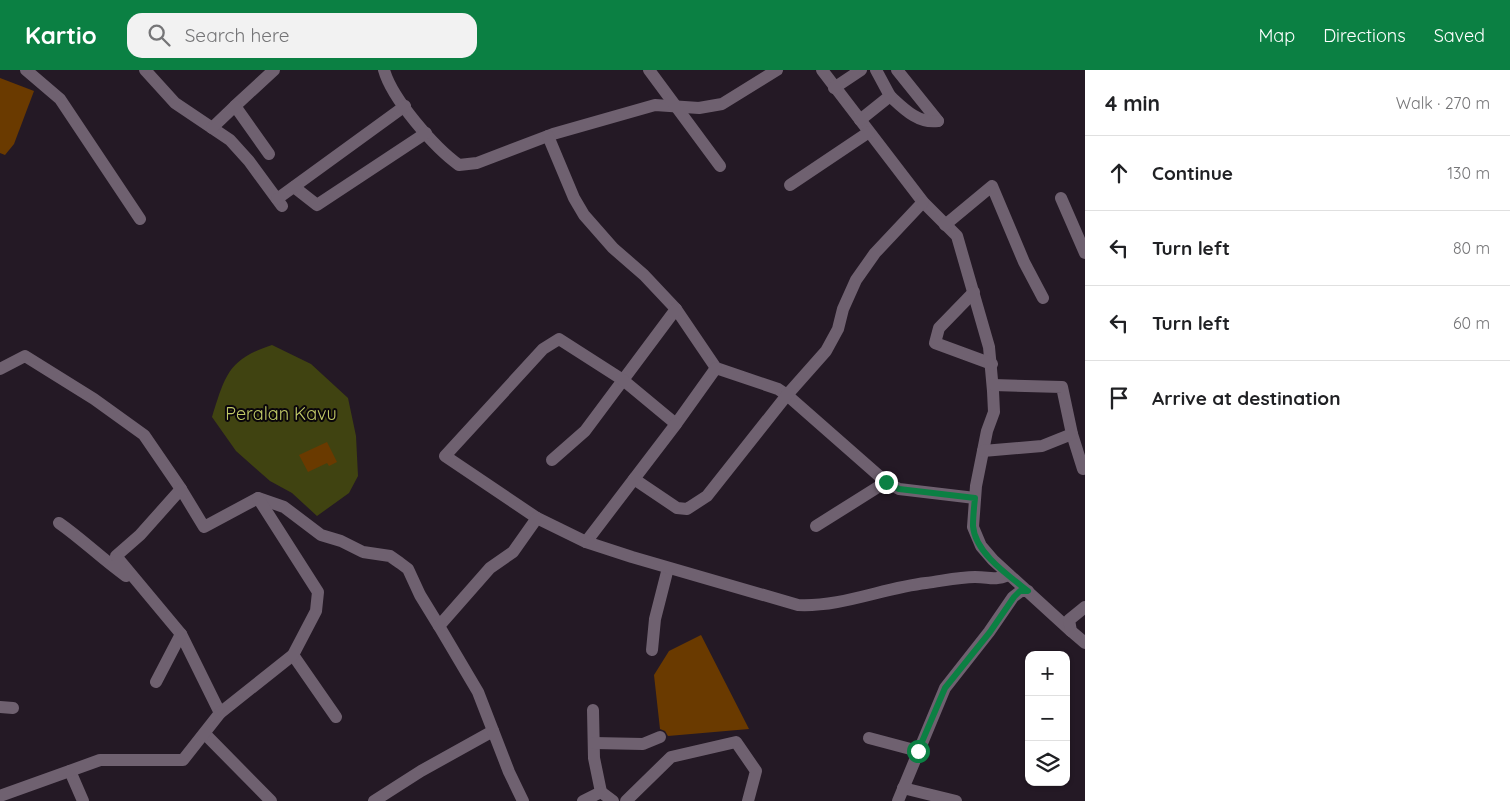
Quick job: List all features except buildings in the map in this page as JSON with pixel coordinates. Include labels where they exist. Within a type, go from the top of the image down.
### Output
[{"type":"street","points":[[26,70],[60,99],[140,219]]},
{"type":"street","points":[[145,70],[175,103],[230,140],[249,161],[279,203],[294,187],[405,106]]},
{"type":"street","points":[[212,128],[274,70]]},
{"type":"street","points":[[384,70],[386,78],[426,133],[447,157],[459,166],[477,163],[548,136],[655,106],[699,108],[722,104],[777,70]]},
{"type":"street","points":[[649,70],[720,166]]},
{"type":"street","points":[[822,70],[923,202],[957,236],[974,292],[992,364],[994,412],[987,431],[983,451],[975,498],[973,527],[981,546],[1009,575],[1085,643]]},
{"type":"street","points":[[834,88],[861,70]]},
{"type":"street","points":[[876,70],[890,96],[912,115],[932,122],[938,120],[898,70]]},
{"type":"street","points":[[860,120],[890,96]]},
{"type":"street","points":[[235,106],[269,154]]},
{"type":"street","points":[[790,184],[868,132]]},
{"type":"street","points":[[294,187],[317,206],[426,133]]},
{"type":"street","points":[[548,136],[574,198],[584,215],[613,248],[644,275],[676,309],[716,368],[778,389],[886,482],[899,489],[975,498]]},
{"type":"street","points":[[945,225],[992,186],[1024,262],[1043,298]]},
{"type":"street","points":[[1061,198],[1080,228],[1085,252]]},
{"type":"street","points":[[634,478],[677,508],[687,509],[707,496],[787,395],[826,351],[838,329],[843,309],[856,280],[875,253],[923,202]]},
{"type":"street","points":[[974,292],[939,328],[935,343],[992,364]]},
{"type":"street","points":[[552,460],[585,431],[676,309]]},
{"type":"street","points":[[676,424],[623,380],[559,339],[543,349],[460,437],[445,456],[537,518],[586,542],[668,568],[798,605],[815,605],[924,583],[976,577],[995,580],[1009,575]]},
{"type":"street","points":[[0,369],[25,356],[54,372],[144,435],[204,527],[258,498],[284,507],[321,535],[341,541],[363,552],[390,556],[408,569],[415,587],[478,692],[523,801]]},
{"type":"street","points":[[586,542],[716,368]]},
{"type":"street","points":[[993,385],[1062,387],[1072,434],[1083,470]]},
{"type":"street","points":[[983,451],[1042,446],[1072,434]]},
{"type":"street","points":[[816,526],[886,482]]},
{"type":"street","points":[[181,489],[140,535],[116,556],[138,585],[181,634],[220,714]]},
{"type":"street","points":[[0,796],[100,760],[183,760],[220,714],[293,655],[316,611],[318,592],[258,498]]},
{"type":"street","points":[[440,626],[490,568],[513,552],[537,518]]},
{"type":"street","points":[[59,523],[138,585]]},
{"type":"street","points":[[652,650],[655,619],[668,568]]},
{"type":"street","points":[[898,801],[945,688],[990,632],[1014,597],[1020,591],[1028,591]]},
{"type":"street","points":[[1071,631],[1069,620],[1085,607]]},
{"type":"street","points":[[156,682],[181,634]]},
{"type":"street","points":[[293,655],[336,717]]},
{"type":"street","points":[[0,707],[13,708]]},
{"type":"street","points":[[593,710],[594,758],[601,792],[613,801]]},
{"type":"street","points":[[374,801],[421,771],[493,732]]},
{"type":"street","points":[[205,734],[271,801]]},
{"type":"street","points":[[594,742],[643,744],[660,737]]},
{"type":"street","points":[[869,738],[918,751]]},
{"type":"street","points":[[626,801],[671,757],[736,742],[756,771],[748,801]]},
{"type":"street","points":[[70,771],[83,801]]},
{"type":"street","points":[[903,788],[956,801]]},
{"type":"street","points":[[583,801],[601,792]]},
{"type":"green space","name":"Peralan Kavu","points":[[272,345],[311,364],[348,398],[356,436],[358,476],[349,493],[317,516],[292,493],[270,481],[236,451],[212,417],[230,371],[246,356]]},
{"type":"route","points":[[886,482],[899,489],[975,498],[973,527],[981,546],[993,560],[1028,591],[1020,591],[1002,611],[990,632],[945,688],[918,751]]}]
